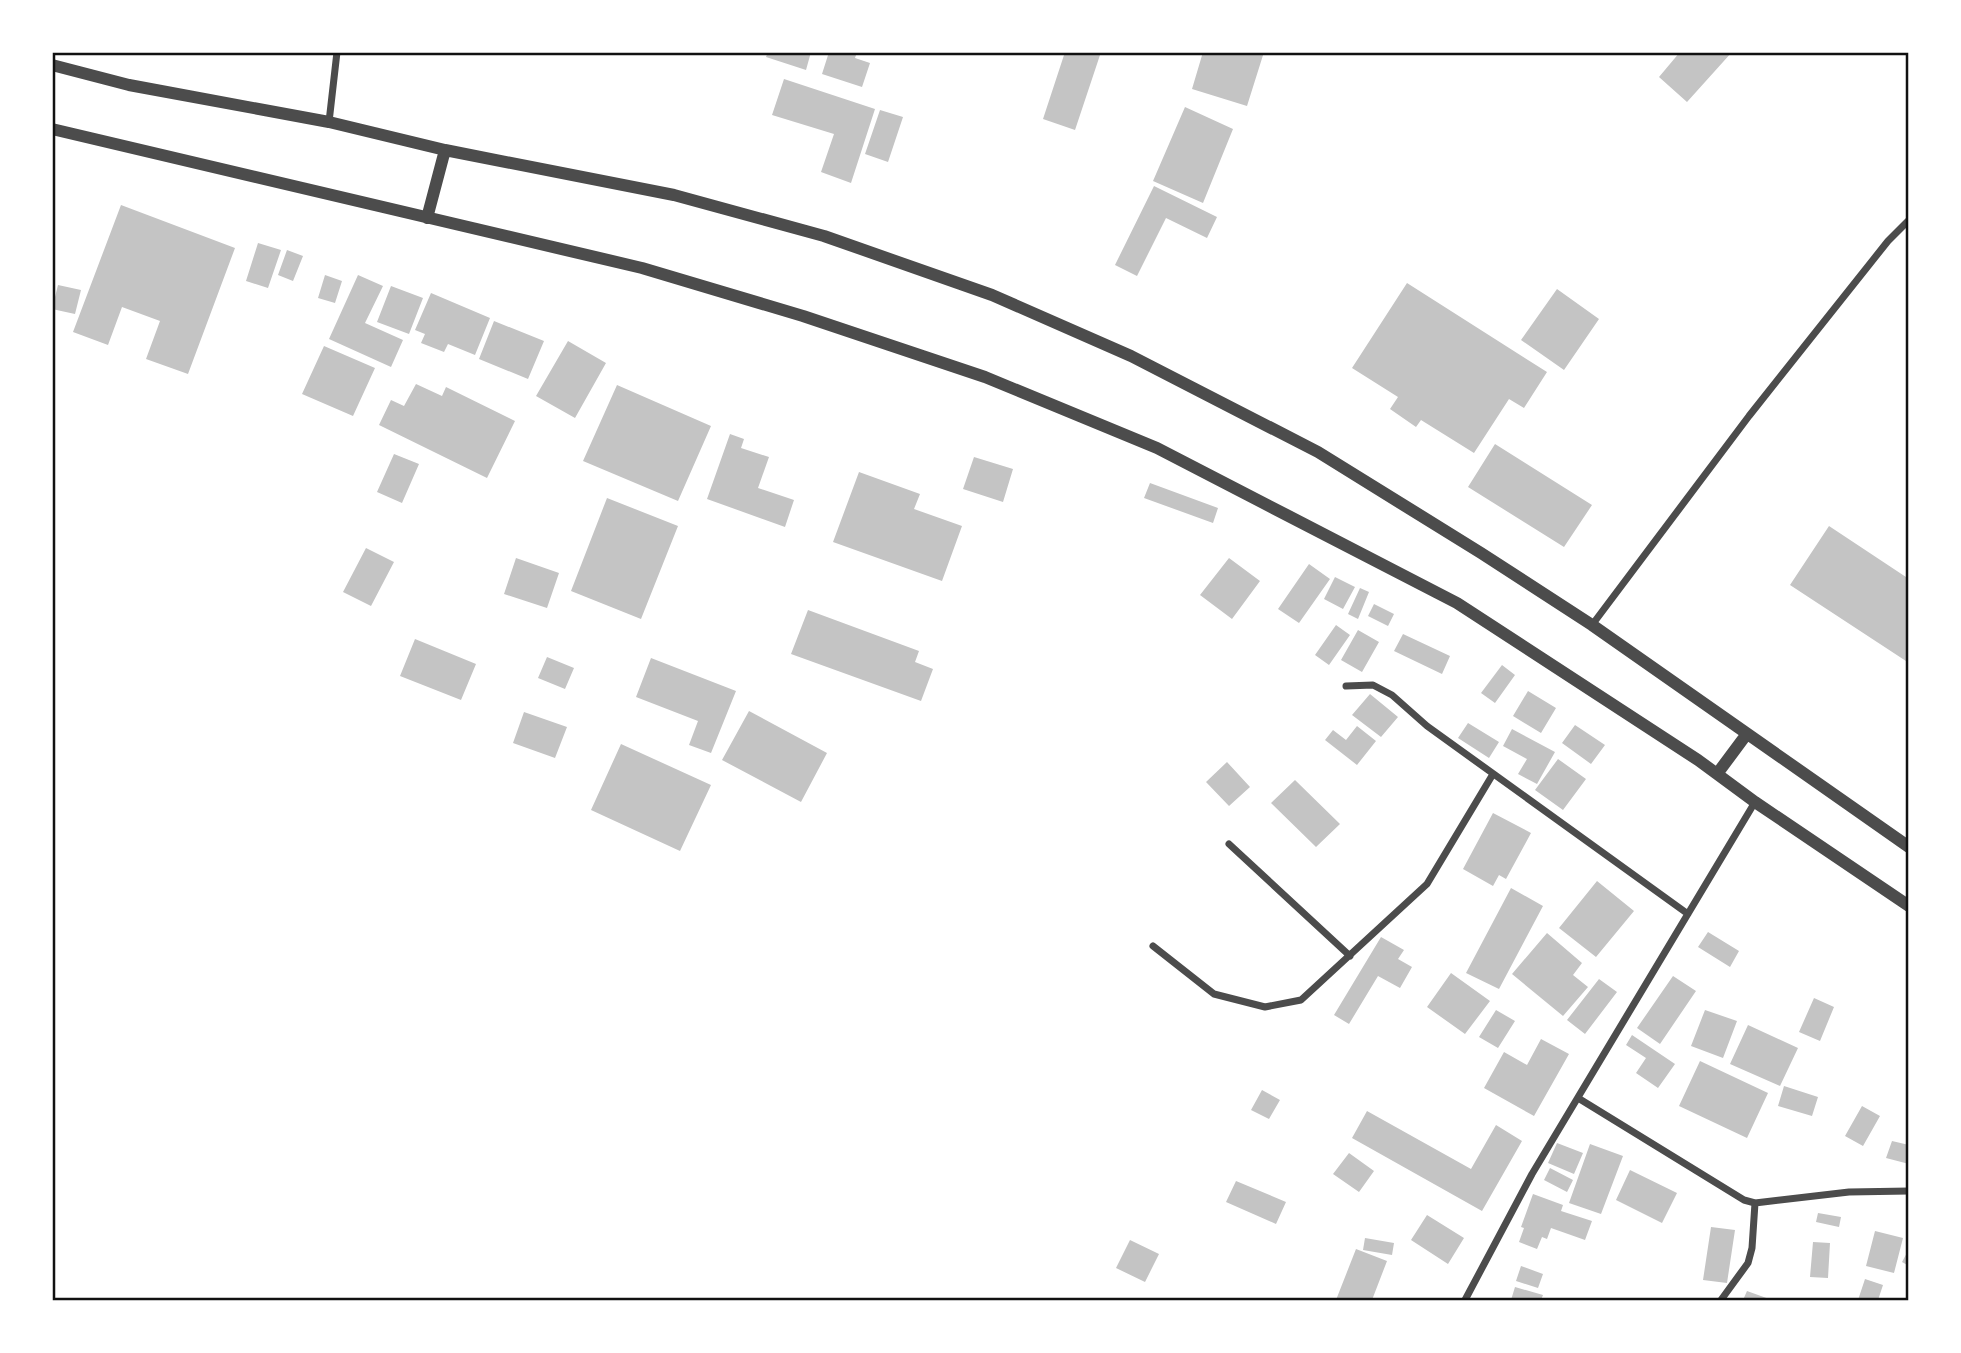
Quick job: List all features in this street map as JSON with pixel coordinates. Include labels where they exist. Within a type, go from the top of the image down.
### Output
[{"type":"street","points":[[329,122],[337,52]]},
{"type":"street","points":[[52,65],[130,85],[329,122],[445,150],[674,195],[824,236],[992,295],[1132,356],[1318,453],[1481,552],[1592,625],[1909,847]]},
{"type":"street","points":[[52,129],[642,268],[803,316],[985,377],[1157,448],[1457,603],[1717,774],[1909,906]]},
{"type":"street","points":[[427,218],[445,150]]},
{"type":"street","points":[[1592,625],[1749,416],[1888,241],[1909,219]]},
{"type":"street","points":[[1346,686],[1373,685],[1392,695],[1427,726],[1688,914]]},
{"type":"street","points":[[1717,774],[1746,735]]},
{"type":"street","points":[[1153,946],[1214,994],[1265,1007],[1301,1000],[1427,884],[1493,774]]},
{"type":"street","points":[[1465,1300],[1532,1174],[1755,802]]},
{"type":"street","points":[[1229,844],[1350,956]]},
{"type":"street","points":[[1578,1098],[1744,1200],[1755,1203],[1849,1192],[1909,1191]]},
{"type":"street","points":[[1721,1300],[1748,1263],[1752,1248],[1755,1203]]},
{"type":"building","points":[[768,52],[811,52],[806,70],[766,57]]},
{"type":"building","points":[[829,52],[857,52],[855,58],[870,63],[862,87],[822,74]]},
{"type":"building","points":[[1065,52],[1101,52],[1075,130],[1043,119]]},
{"type":"building","points":[[1203,52],[1264,52],[1247,106],[1192,89]]},
{"type":"building","points":[[1680,52],[1732,52],[1687,102],[1659,77]]},
{"type":"building","points":[[784,79],[875,109],[851,183],[821,172],[834,134],[772,115]]},
{"type":"building","points":[[1185,107],[1233,129],[1203,203],[1153,181]]},
{"type":"building","points":[[880,110],[903,117],[888,162],[865,154]]},
{"type":"building","points":[[1154,186],[1217,217],[1207,238],[1166,218],[1137,276],[1115,265]]},
{"type":"building","points":[[121,205],[235,248],[188,374],[146,359],[160,321],[122,307],[108,345],[73,332]]},
{"type":"building","points":[[258,243],[281,250],[268,288],[246,281]]},
{"type":"building","points":[[287,250],[303,256],[293,281],[278,275]]},
{"type":"building","points":[[325,275],[342,281],[335,303],[318,298]]},
{"type":"building","points":[[358,275],[383,286],[365,323],[403,340],[391,367],[329,339]]},
{"type":"building","points":[[1407,283],[1547,372],[1524,408],[1509,399],[1474,453],[1421,420],[1416,427],[1390,409],[1398,397],[1352,368]]},
{"type":"building","points":[[58,285],[81,290],[75,314],[52,309]]},
{"type":"building","points":[[391,286],[423,298],[409,334],[377,322]]},
{"type":"building","points":[[1557,289],[1599,319],[1564,370],[1521,340]]},
{"type":"building","points":[[431,293],[490,318],[475,355],[448,344],[444,352],[421,343],[425,334],[415,330]]},
{"type":"building","points":[[494,321],[544,341],[528,379],[479,359]]},
{"type":"building","points":[[568,341],[606,363],[575,418],[536,396]]},
{"type":"building","points":[[324,346],[375,368],[353,416],[302,394]]},
{"type":"building","points":[[416,384],[442,396],[446,387],[515,421],[487,478],[379,425],[391,400],[404,406]]},
{"type":"building","points":[[617,385],[711,426],[678,501],[583,461]]},
{"type":"building","points":[[730,434],[744,439],[741,448],[769,457],[758,488],[794,500],[785,527],[707,499]]},
{"type":"building","points":[[1495,444],[1592,505],[1564,547],[1468,487]]},
{"type":"building","points":[[394,454],[419,464],[402,503],[377,492]]},
{"type":"building","points":[[974,457],[1013,469],[1003,502],[963,489]]},
{"type":"building","points":[[859,472],[920,494],[914,509],[962,526],[942,581],[833,542]]},
{"type":"building","points":[[1150,483],[1218,508],[1213,523],[1144,498]]},
{"type":"building","points":[[607,498],[678,526],[641,619],[571,591]]},
{"type":"building","points":[[1829,526],[1909,579],[1909,663],[1790,585]]},
{"type":"building","points":[[366,548],[394,562],[371,606],[343,592]]},
{"type":"building","points":[[516,558],[559,573],[547,608],[504,594]]},
{"type":"building","points":[[1229,558],[1260,581],[1232,619],[1200,595]]},
{"type":"building","points":[[1309,564],[1330,579],[1299,623],[1278,609]]},
{"type":"building","points":[[1335,577],[1355,587],[1343,609],[1324,599]]},
{"type":"building","points":[[1360,588],[1369,592],[1358,619],[1348,614]]},
{"type":"building","points":[[1374,604],[1394,614],[1388,626],[1368,616]]},
{"type":"building","points":[[808,610],[919,651],[915,662],[933,669],[921,701],[791,654]]},
{"type":"building","points":[[1336,625],[1350,635],[1329,665],[1315,655]]},
{"type":"building","points":[[1358,630],[1379,642],[1362,672],[1341,660]]},
{"type":"building","points":[[1403,634],[1450,656],[1442,674],[1394,651]]},
{"type":"building","points":[[415,639],[476,664],[461,700],[400,676]]},
{"type":"building","points":[[547,657],[574,668],[565,689],[538,678]]},
{"type":"building","points":[[651,658],[736,691],[711,753],[689,745],[698,721],[636,697]]},
{"type":"building","points":[[1502,665],[1515,675],[1495,703],[1481,693]]},
{"type":"building","points":[[1528,691],[1556,708],[1541,733],[1513,716]]},
{"type":"building","points":[[1370,694],[1398,717],[1381,737],[1352,715]]},
{"type":"building","points":[[749,711],[827,753],[801,802],[722,760]]},
{"type":"building","points":[[524,712],[567,727],[555,758],[513,743]]},
{"type":"building","points":[[1468,723],[1499,742],[1489,758],[1458,738]]},
{"type":"building","points":[[1575,725],[1605,745],[1591,764],[1562,743]]},
{"type":"building","points":[[1357,726],[1376,741],[1357,765],[1325,740],[1333,730],[1346,740]]},
{"type":"building","points":[[1512,729],[1555,752],[1537,784],[1518,774],[1527,759],[1503,746]]},
{"type":"building","points":[[621,744],[711,785],[680,851],[591,810]]},
{"type":"building","points":[[1558,759],[1586,779],[1563,810],[1535,790]]},
{"type":"building","points":[[1227,762],[1250,787],[1229,806],[1206,782]]},
{"type":"building","points":[[1295,780],[1340,824],[1316,847],[1271,803]]},
{"type":"building","points":[[1493,813],[1531,833],[1506,879],[1499,875],[1493,886],[1463,869]]},
{"type":"building","points":[[1597,881],[1634,911],[1596,957],[1559,928]]},
{"type":"building","points":[[1511,888],[1543,906],[1499,989],[1466,973]]},
{"type":"building","points":[[1708,932],[1739,951],[1730,967],[1698,947]]},
{"type":"building","points":[[1547,933],[1582,963],[1573,975],[1588,987],[1563,1016],[1512,974]]},
{"type":"building","points":[[1381,937],[1404,950],[1398,959],[1412,967],[1400,988],[1378,976],[1349,1024],[1334,1015]]},
{"type":"building","points":[[1451,973],[1490,1001],[1465,1034],[1427,1007]]},
{"type":"building","points":[[1673,976],[1696,991],[1660,1044],[1637,1028]]},
{"type":"building","points":[[1599,979],[1617,992],[1585,1034],[1567,1020]]},
{"type":"building","points":[[1814,998],[1834,1007],[1820,1041],[1799,1032]]},
{"type":"building","points":[[1496,1010],[1515,1021],[1498,1048],[1479,1037]]},
{"type":"building","points":[[1705,1010],[1737,1021],[1723,1058],[1691,1046]]},
{"type":"building","points":[[1748,1025],[1798,1048],[1780,1086],[1730,1064]]},
{"type":"building","points":[[1632,1035],[1675,1064],[1658,1088],[1636,1073],[1646,1058],[1626,1045]]},
{"type":"building","points":[[1541,1039],[1569,1054],[1534,1116],[1484,1088],[1504,1052],[1527,1065]]},
{"type":"building","points":[[1700,1061],[1768,1093],[1747,1138],[1679,1106]]},
{"type":"building","points":[[1784,1086],[1818,1097],[1812,1116],[1778,1106]]},
{"type":"building","points":[[1262,1090],[1280,1100],[1269,1119],[1251,1110]]},
{"type":"building","points":[[1862,1106],[1880,1116],[1863,1146],[1845,1136]]},
{"type":"building","points":[[1367,1111],[1471,1169],[1496,1125],[1522,1141],[1482,1211],[1352,1138]]},
{"type":"building","points":[[1892,1141],[1909,1145],[1909,1164],[1886,1158]]},
{"type":"building","points":[[1557,1143],[1583,1153],[1574,1174],[1548,1163]]},
{"type":"building","points":[[1590,1144],[1623,1156],[1601,1214],[1569,1203]]},
{"type":"building","points":[[1349,1153],[1374,1171],[1359,1192],[1333,1174]]},
{"type":"building","points":[[1550,1168],[1573,1180],[1567,1192],[1544,1180]]},
{"type":"building","points":[[1630,1170],[1677,1193],[1662,1223],[1616,1200]]},
{"type":"building","points":[[1236,1181],[1286,1202],[1276,1224],[1226,1202]]},
{"type":"building","points":[[1533,1194],[1563,1205],[1561,1211],[1592,1221],[1585,1240],[1551,1228],[1547,1239],[1542,1237],[1537,1249],[1519,1242],[1524,1228],[1521,1227]]},
{"type":"building","points":[[1818,1213],[1841,1217],[1839,1227],[1816,1222]]},
{"type":"building","points":[[1427,1215],[1464,1238],[1448,1264],[1411,1240]]},
{"type":"building","points":[[1711,1227],[1735,1230],[1727,1283],[1703,1280]]},
{"type":"building","points":[[1875,1231],[1903,1238],[1894,1273],[1866,1266]]},
{"type":"building","points":[[1365,1238],[1394,1243],[1392,1255],[1363,1250]]},
{"type":"building","points":[[1130,1240],[1159,1254],[1145,1282],[1116,1268]]},
{"type":"building","points":[[1813,1242],[1830,1243],[1828,1278],[1810,1277]]},
{"type":"building","points":[[1356,1249],[1387,1261],[1372,1300],[1336,1300]]},
{"type":"building","points":[[1909,1249],[1909,1266],[1902,1262]]},
{"type":"building","points":[[1521,1266],[1543,1274],[1538,1288],[1516,1281]]},
{"type":"building","points":[[1865,1279],[1883,1285],[1878,1300],[1858,1300]]},
{"type":"building","points":[[1515,1287],[1543,1295],[1541,1300],[1511,1300]]},
{"type":"building","points":[[1747,1291],[1772,1300],[1743,1300]]}]
